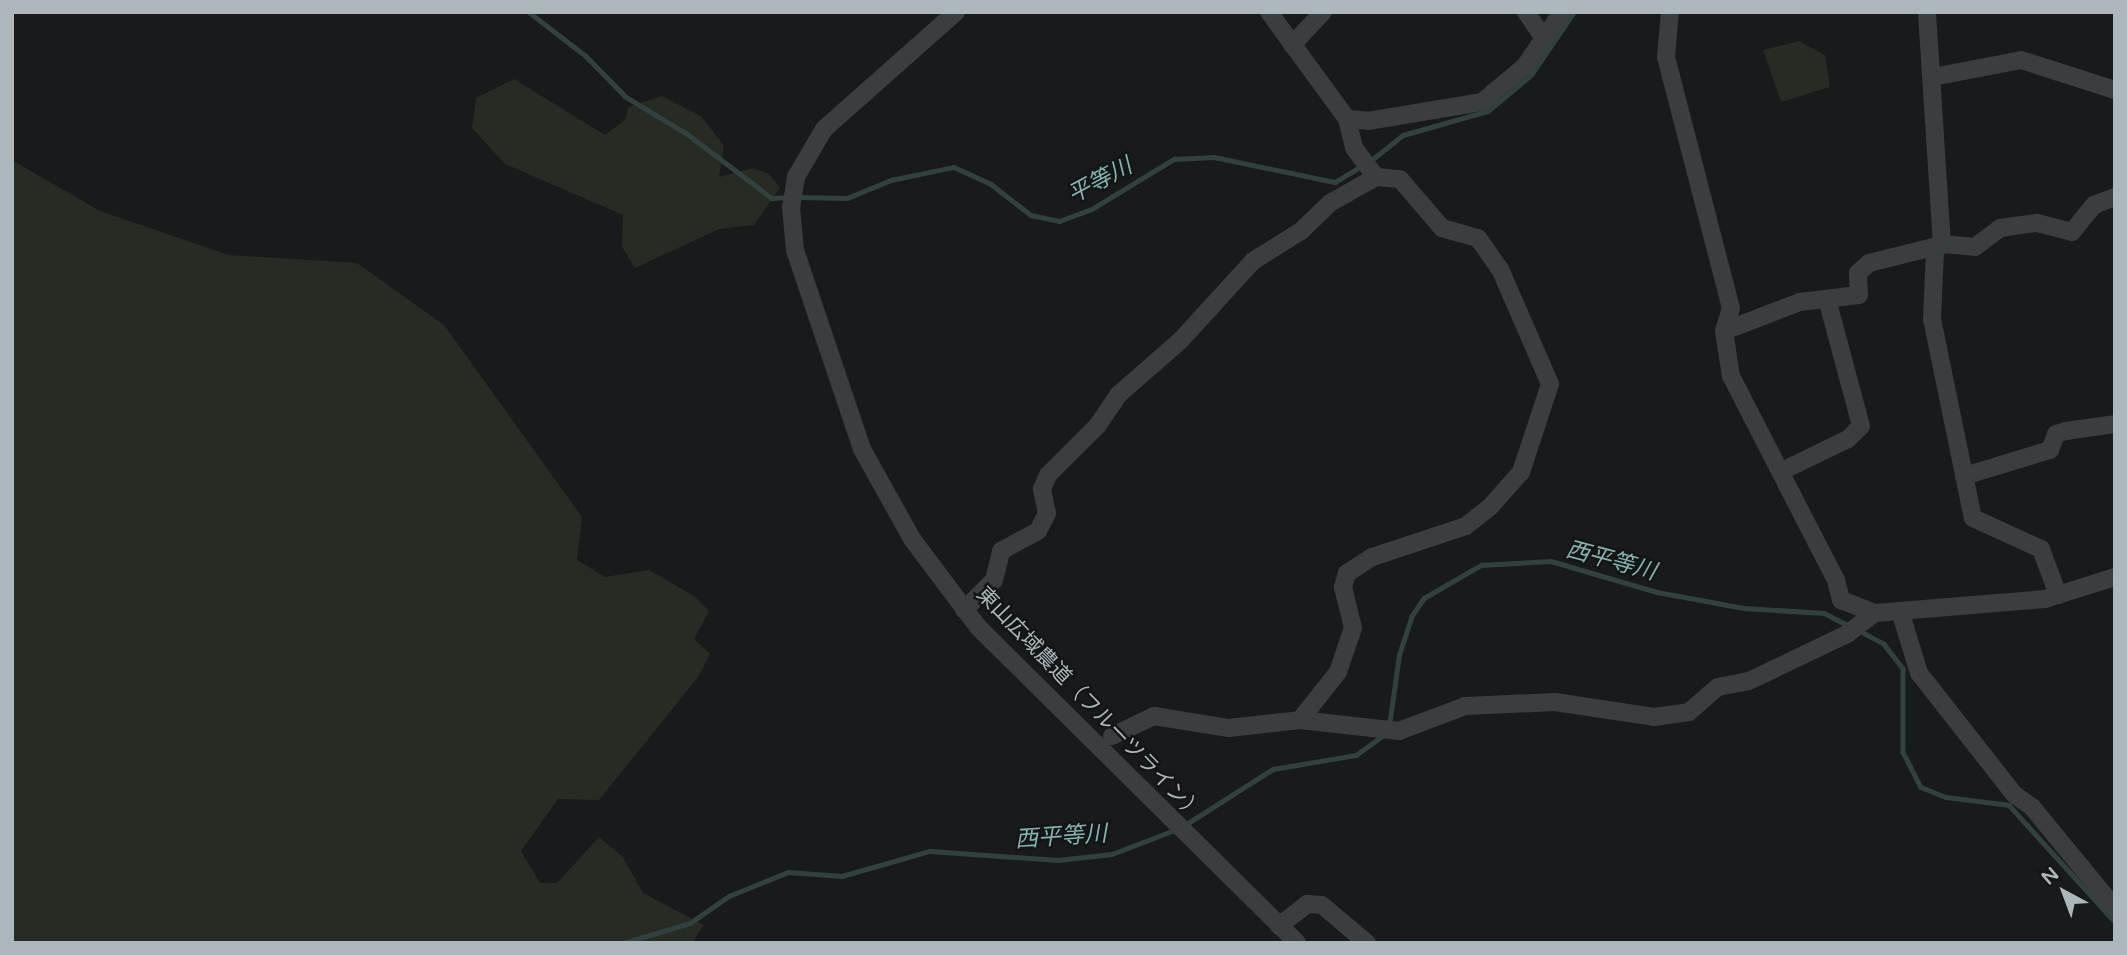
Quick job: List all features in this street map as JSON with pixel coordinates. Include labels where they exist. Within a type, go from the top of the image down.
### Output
[{"type":"street","name":"東山広域農道（フルーツライン）","points":[[956,12],[848,105],[808,148],[791,207],[795,250],[862,449],[912,539],[964,610],[1189,840],[1297,943]]},
{"type":"street","points":[[1269,12],[1348,119],[1369,168],[1401,178],[1442,228],[1478,238],[1500,269],[1550,384],[1521,472],[1490,507],[1466,526],[1430,534],[1347,573],[1343,587],[1353,628],[1338,672],[1300,720]]},
{"type":"street","points":[[1292,45],[1323,12]]},
{"type":"street","points":[[1526,12],[1544,39]]},
{"type":"street","points":[[1348,119],[1469,108],[1503,88],[1544,39],[1562,12]]},
{"type":"street","points":[[1670,12],[1666,57],[1731,308],[1724,331],[1731,376],[1782,471],[1841,600],[1869,618]]},
{"type":"street","points":[[1927,12],[1933,77],[1938,247],[1929,296],[1973,518],[2041,549],[2058,595]]},
{"type":"street","points":[[1933,77],[2021,60],[2115,90]]},
{"type":"street","points":[[964,610],[994,579],[1001,551],[1038,531],[1048,513],[1042,489],[1048,475],[1098,425],[1118,395],[1180,341],[1253,261],[1301,231],[1369,168]]},
{"type":"street","points":[[1724,331],[1800,302],[1858,295],[1858,273],[1869,263],[1938,247],[1975,247],[2000,228],[2037,223],[2072,232],[2094,205],[2115,197]]},
{"type":"street","points":[[1782,471],[1848,439],[1861,426],[1827,299]]},
{"type":"street","points":[[1964,476],[2050,450],[2056,434],[2115,424]]},
{"type":"street","points":[[1112,736],[1154,716],[1229,728],[1300,720],[1397,731],[1429,724],[1465,706],[1555,702],[1654,716],[1689,712],[1718,687],[1749,681],[1847,634],[1869,618],[2058,595],[2115,577]]},
{"type":"street","points":[[1901,614],[1919,673],[2014,794],[2032,807],[2115,908]]},
{"type":"street","points":[[1279,926],[1307,904],[1322,905],[1367,943]]},
{"type":"shaded area","points":[[1799,41],[1825,55],[1830,87],[1781,102],[1763,50]]},
{"type":"shaded area","points":[[514,79],[605,135],[626,119],[628,107],[662,96],[701,116],[724,146],[719,177],[753,168],[769,174],[780,188],[754,225],[719,229],[635,268],[622,247],[623,215],[505,164],[472,128],[476,98]]},
{"type":"shaded area","points":[[12,160],[100,211],[229,255],[357,263],[444,325],[582,517],[577,560],[605,577],[649,570],[694,596],[709,611],[694,639],[710,654],[699,676],[599,800],[558,799],[521,851],[540,883],[557,883],[599,837],[623,857],[643,893],[704,925],[692,943],[12,943]]},
{"type":"waterway","name":"平等川","points":[[529,12],[586,56],[626,97],[686,133],[772,198],[789,197]]},
{"type":"waterway","name":"平等川","points":[[1369,162],[1403,135],[1488,111],[1531,75],[1574,12]]},
{"type":"waterway","name":"平等川","points":[[798,197],[847,198],[891,180],[954,167],[991,184],[1031,215],[1059,221],[1092,209],[1174,159],[1214,157],[1335,182],[1362,166]]},
{"type":"waterway","name":"西平等川","points":[[1389,726],[1399,655],[1411,617],[1424,598],[1481,565],[1551,561],[1657,592],[1744,608],[1824,613],[1849,626]]},
{"type":"waterway","name":"西平等川","points":[[1860,631],[1884,644],[1903,668],[1903,752],[1921,787],[1946,797],[2009,805],[2115,922]]},
{"type":"waterway","name":"西平等川","points":[[1185,825],[1273,769],[1356,755],[1385,734]]},
{"type":"waterway","name":"西平等川","points":[[623,943],[690,923],[729,896],[788,872],[842,876],[930,851],[1058,860],[1112,854],[1177,829]]}]
